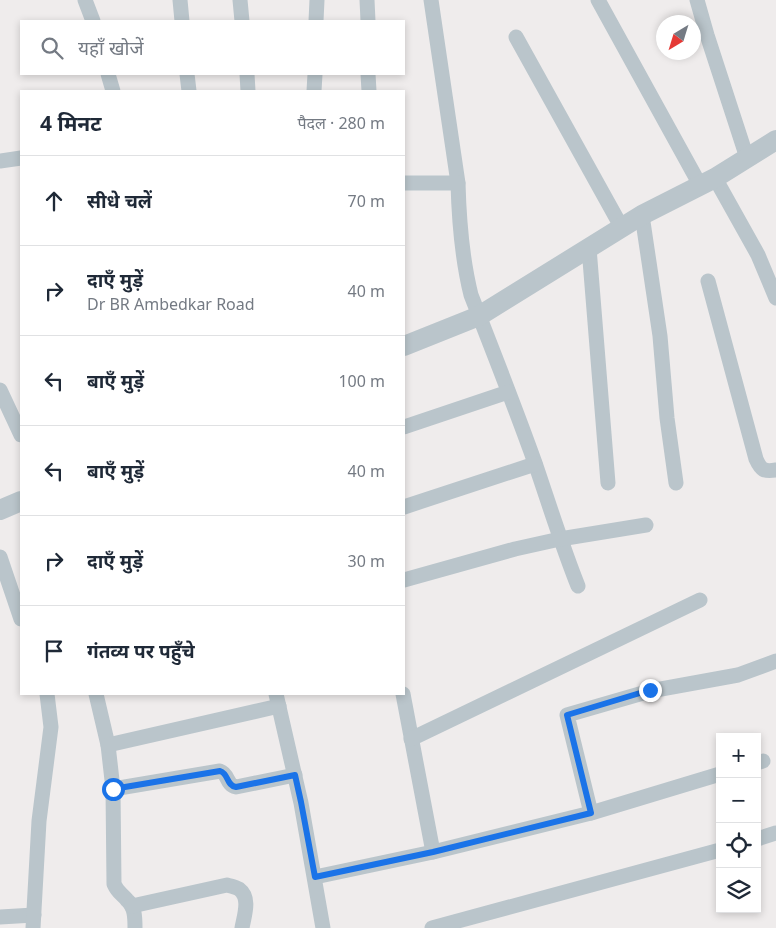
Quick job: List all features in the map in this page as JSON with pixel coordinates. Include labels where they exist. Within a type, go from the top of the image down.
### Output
[{"type":"street","points":[[86,0],[92,20]]},
{"type":"street","points":[[180,0],[182,20]]},
{"type":"street","points":[[240,0],[242,20]]},
{"type":"street","points":[[316,0],[316,20]]},
{"type":"street","points":[[367,0],[368,20]]},
{"type":"street","points":[[431,0],[458,183],[459,213],[466,276],[471,295],[520,422],[578,586]]},
{"type":"street","points":[[598,0],[708,181],[758,255],[776,298]]},
{"type":"street","points":[[697,0],[747,158]]},
{"type":"street","points":[[516,38],[622,228]]},
{"type":"street","points":[[108,75],[113,90]]},
{"type":"street","points":[[187,75],[189,90]]},
{"type":"street","points":[[247,75],[248,90]]},
{"type":"street","points":[[314,90],[315,75]]},
{"type":"street","points":[[368,75],[369,90]]},
{"type":"street","points":[[405,346],[479,316],[642,215],[708,181],[776,140]]},
{"type":"street","points":[[0,161],[20,158]]},
{"type":"street","points":[[405,183],[458,183]]},
{"type":"street","points":[[642,215],[660,336],[667,418],[676,483]]},
{"type":"street","points":[[589,248],[608,483]]},
{"type":"street","points":[[708,282],[756,458],[759,466],[764,470],[776,470]]},
{"type":"street","points":[[0,390],[20,433]]},
{"type":"street","points":[[405,426],[508,392]]},
{"type":"street","points":[[405,507],[535,464]]},
{"type":"street","points":[[0,510],[20,501]]},
{"type":"street","points":[[405,580],[560,539],[646,525]]},
{"type":"street","points":[[0,558],[20,616]]},
{"type":"street","points":[[411,739],[700,600]]},
{"type":"street","points":[[591,813],[567,715],[650,690],[738,675],[776,661]]},
{"type":"street","points":[[0,917],[34,921],[39,821],[51,727],[46,695]]},
{"type":"street","points":[[96,695],[108,745],[113,790],[114,884],[117,891],[132,906],[135,928]]},
{"type":"street","points":[[403,695],[433,852]]},
{"type":"street","points":[[108,745],[278,700],[301,802],[323,928]]},
{"type":"street","points":[[113,790],[220,771],[224,772],[229,783],[236,787],[295,775]]},
{"type":"street","points":[[315,877],[433,852],[591,813],[716,775]]},
{"type":"street","points":[[761,838],[776,833]]},
{"type":"street","points":[[432,928],[716,851]]},
{"type":"street","points":[[132,906],[227,885],[238,888],[244,895],[246,904],[242,928]]},
{"type":"route","points":[[113,789],[220,771],[224,772],[229,783],[236,787],[295,775],[315,877],[433,852],[591,813],[567,715],[650,690]]}]
